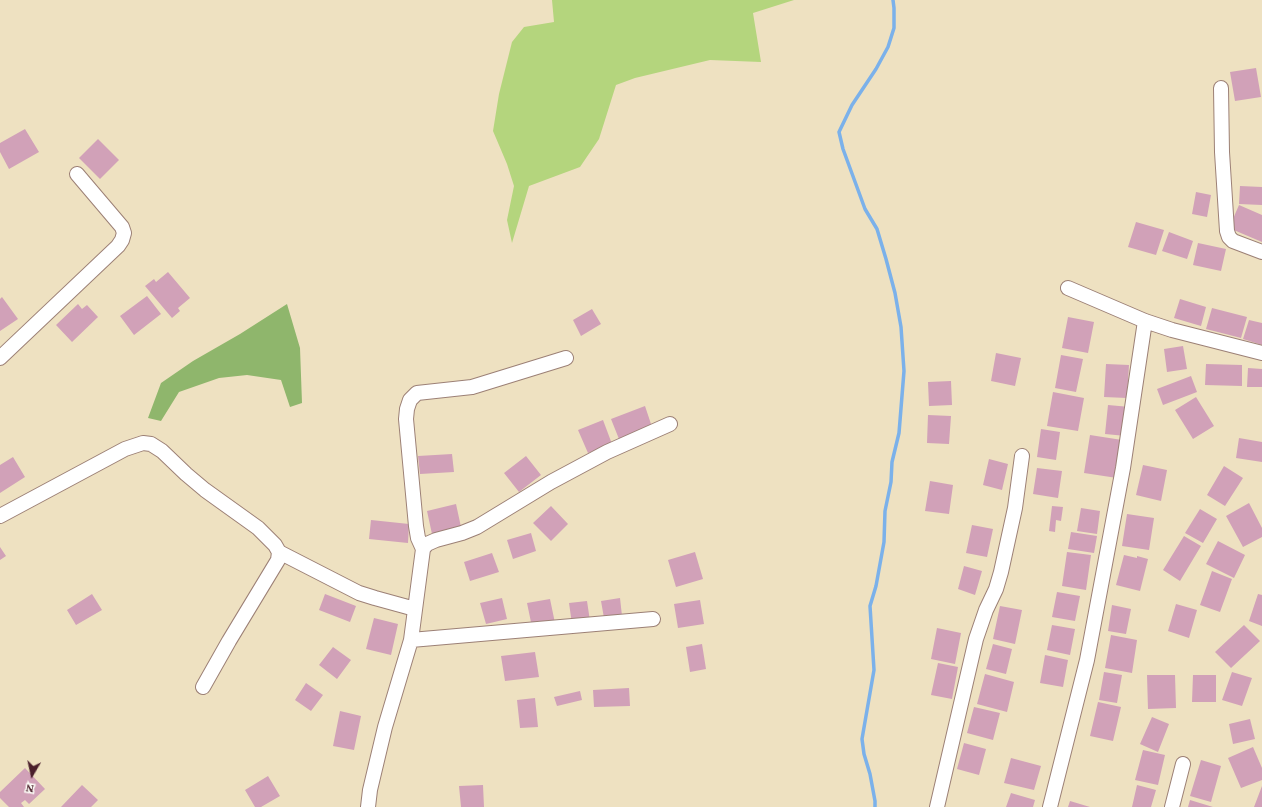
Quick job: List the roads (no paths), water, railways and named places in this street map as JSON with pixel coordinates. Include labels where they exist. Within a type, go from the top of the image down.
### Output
[{"type":"street","points":[[1221,88],[1222,152],[1227,231],[1229,237],[1233,241],[1262,252]]},
{"type":"street","points":[[0,358],[118,246],[122,240],[124,233],[122,227],[77,174]]},
{"type":"street","points":[[1068,288],[1145,321],[1206,340],[1262,353]]},
{"type":"street","points":[[1050,807],[1087,660],[1123,468],[1145,321]]},
{"type":"street","points":[[423,549],[418,538],[416,526],[406,419],[410,400],[417,393],[472,387],[566,358]]},
{"type":"street","points":[[368,807],[370,790],[385,727],[411,640],[423,549],[427,544],[436,540],[478,527],[551,482],[608,452],[670,424]]},
{"type":"street","points":[[0,516],[125,449],[142,443],[151,444],[162,451],[198,485],[258,528],[275,545],[279,552],[359,593],[415,609]]},
{"type":"street","points":[[937,807],[976,638],[1002,572],[1009,541],[1022,456]]},
{"type":"street","points":[[203,687],[229,641],[276,566],[279,552]]},
{"type":"street","points":[[411,640],[654,619]]},
{"type":"street","points":[[1172,807],[1183,764]]},
{"type":"waterway","points":[[875,807],[870,774],[864,754],[862,739],[874,670],[870,606],[876,586],[884,542],[885,511],[891,482],[892,462],[899,433],[904,371],[901,327],[895,293],[886,259],[877,229],[865,209],[843,149],[839,132],[852,105],[876,69],[888,47],[894,28],[893,0]]}]
